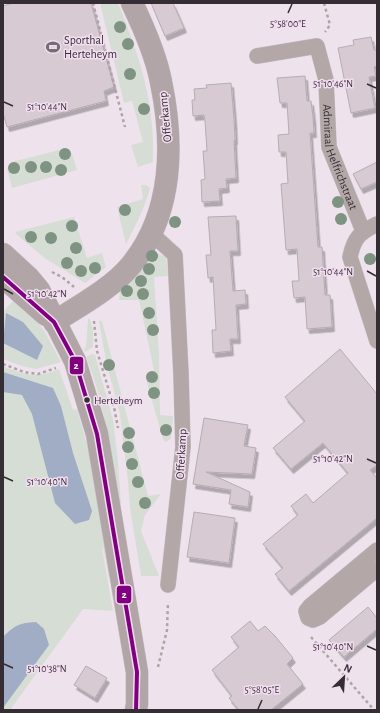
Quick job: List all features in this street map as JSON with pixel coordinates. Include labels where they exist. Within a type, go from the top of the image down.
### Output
[{"type":"street","name":"Offerkamp","points":[[54,322],[110,285],[132,265],[152,234],[167,184],[168,145],[166,108],[161,81],[153,55],[132,3]]},
{"type":"street","points":[[257,56],[317,46]]},
{"type":"street","name":"Admiraal Helfrichstraat","points":[[317,46],[326,80],[329,147],[363,231]]},
{"type":"street","points":[[377,224],[363,231],[353,244],[350,257],[377,340]]},
{"type":"street","name":"Offerkamp","points":[[152,234],[175,255],[181,374],[183,447],[168,585]]},
{"type":"street","points":[[3,254],[39,290],[75,361],[97,434],[137,672],[136,710]]},
{"type":"street","points":[[3,277],[54,322]]},
{"type":"street","points":[[377,550],[310,606],[306,611],[308,618],[313,620],[320,617],[377,569]]},
{"type":"path","points":[[93,3],[125,127]]},
{"type":"path","points":[[317,46],[330,25],[324,3]]},
{"type":"path","points":[[3,364],[24,372],[38,374],[75,361],[97,351]]},
{"type":"path","points":[[157,668],[167,630],[168,585]]},
{"type":"path","points":[[313,620],[309,634],[374,710]]},
{"type":"shaded area","points":[[100,3],[118,3],[133,42],[149,99],[153,140],[153,162],[138,167],[131,145],[143,142],[132,101],[124,103]]},
{"type":"shaded area","points":[[63,149],[72,154],[77,170],[12,188],[7,169],[12,162]]},
{"type":"shaded area","points":[[141,185],[146,185],[150,188],[143,210],[126,244],[117,207],[143,199]]},
{"type":"shaded area","points":[[74,217],[87,258],[102,253],[106,267],[85,283],[46,259],[15,232]]},
{"type":"shaded area","points":[[152,252],[166,257],[168,276],[154,277],[159,352],[160,415],[173,416],[171,438],[166,442],[163,439],[146,379],[154,370],[139,300],[119,300],[120,291]]},
{"type":"shaded area","points":[[18,296],[45,332],[61,362],[36,369],[3,359],[3,313]]},
{"type":"shaded area","points":[[88,319],[90,319],[93,330],[93,347],[85,352],[84,348],[86,347]]},
{"type":"shaded area","points":[[99,321],[102,321],[148,496],[161,494],[145,515],[141,531],[159,576],[141,576],[130,508],[120,414],[106,361]]},
{"type":"shaded area","points":[[92,354],[95,355],[113,420],[121,504],[118,505],[103,412],[93,375],[86,357]]},
{"type":"shaded area","points":[[3,366],[31,375],[44,374],[59,369],[73,410],[77,409],[88,448],[111,578],[109,578],[103,547],[113,611],[83,609],[10,710],[3,710]]},
{"type":"water","points":[[6,313],[23,322],[43,346],[37,360],[3,343]]},
{"type":"water","points":[[3,372],[53,388],[61,406],[73,453],[92,511],[89,520],[75,524],[55,503],[32,414],[22,395],[3,392]]},
{"type":"water","points":[[36,622],[44,629],[49,645],[3,708],[3,637],[18,625]]},
{"type":"building","name":"Sporthal Herteheym","points":[[13,3],[91,3],[114,87],[104,91],[106,101],[7,127],[3,113],[3,6]]},
{"type":"building","points":[[151,3],[173,3],[184,28],[165,36]]},
{"type":"building","points":[[371,37],[374,50],[377,50],[377,66],[374,67],[376,76],[369,77],[375,108],[351,113],[338,48],[354,45],[353,40]]},
{"type":"building","points":[[305,76],[307,101],[311,101],[313,117],[314,133],[310,133],[318,247],[322,247],[325,295],[330,295],[332,327],[307,329],[305,297],[294,298],[292,281],[299,281],[297,249],[286,250],[281,184],[288,183],[286,152],[279,152],[278,135],[289,134],[287,103],[280,103],[277,78]]},
{"type":"building","points":[[231,83],[236,178],[226,179],[227,188],[219,189],[220,201],[202,202],[201,180],[205,179],[203,151],[207,151],[205,121],[204,115],[193,116],[192,100],[195,100],[194,89],[207,88],[206,85]]},
{"type":"building","points":[[377,162],[377,182],[361,189],[353,174]]},
{"type":"building","points":[[236,216],[238,251],[230,251],[233,291],[245,290],[246,304],[236,305],[238,339],[230,339],[231,351],[213,353],[212,330],[216,330],[213,277],[208,278],[206,255],[211,255],[208,217]]},
{"type":"building","points":[[340,349],[377,394],[377,465],[370,470],[377,478],[377,518],[289,591],[275,574],[283,568],[263,544],[298,515],[291,506],[306,494],[313,503],[348,473],[323,443],[291,469],[273,448],[305,421],[285,397]]},
{"type":"building","points":[[204,418],[248,425],[244,446],[256,448],[252,474],[206,472],[250,492],[248,507],[229,504],[231,490],[193,484]]},
{"type":"building","points":[[194,512],[235,518],[229,563],[187,557]]},
{"type":"building","points":[[368,607],[377,618],[377,629],[344,657],[329,640]]},
{"type":"building","points":[[250,621],[258,631],[265,626],[275,636],[293,658],[287,664],[303,684],[271,710],[239,710],[229,698],[232,696],[212,670],[239,647],[231,637]]},
{"type":"building","points":[[86,666],[107,678],[95,698],[74,685]]},
{"type":"transit line","name":"2","points":[[3,277],[54,322],[75,361],[97,434],[137,672],[136,710]]},
{"type":"place","name":"Sporthal Herteheym","points":[[53,47]]},
{"type":"place","name":"Herteheym","points":[[87,400]]}]
